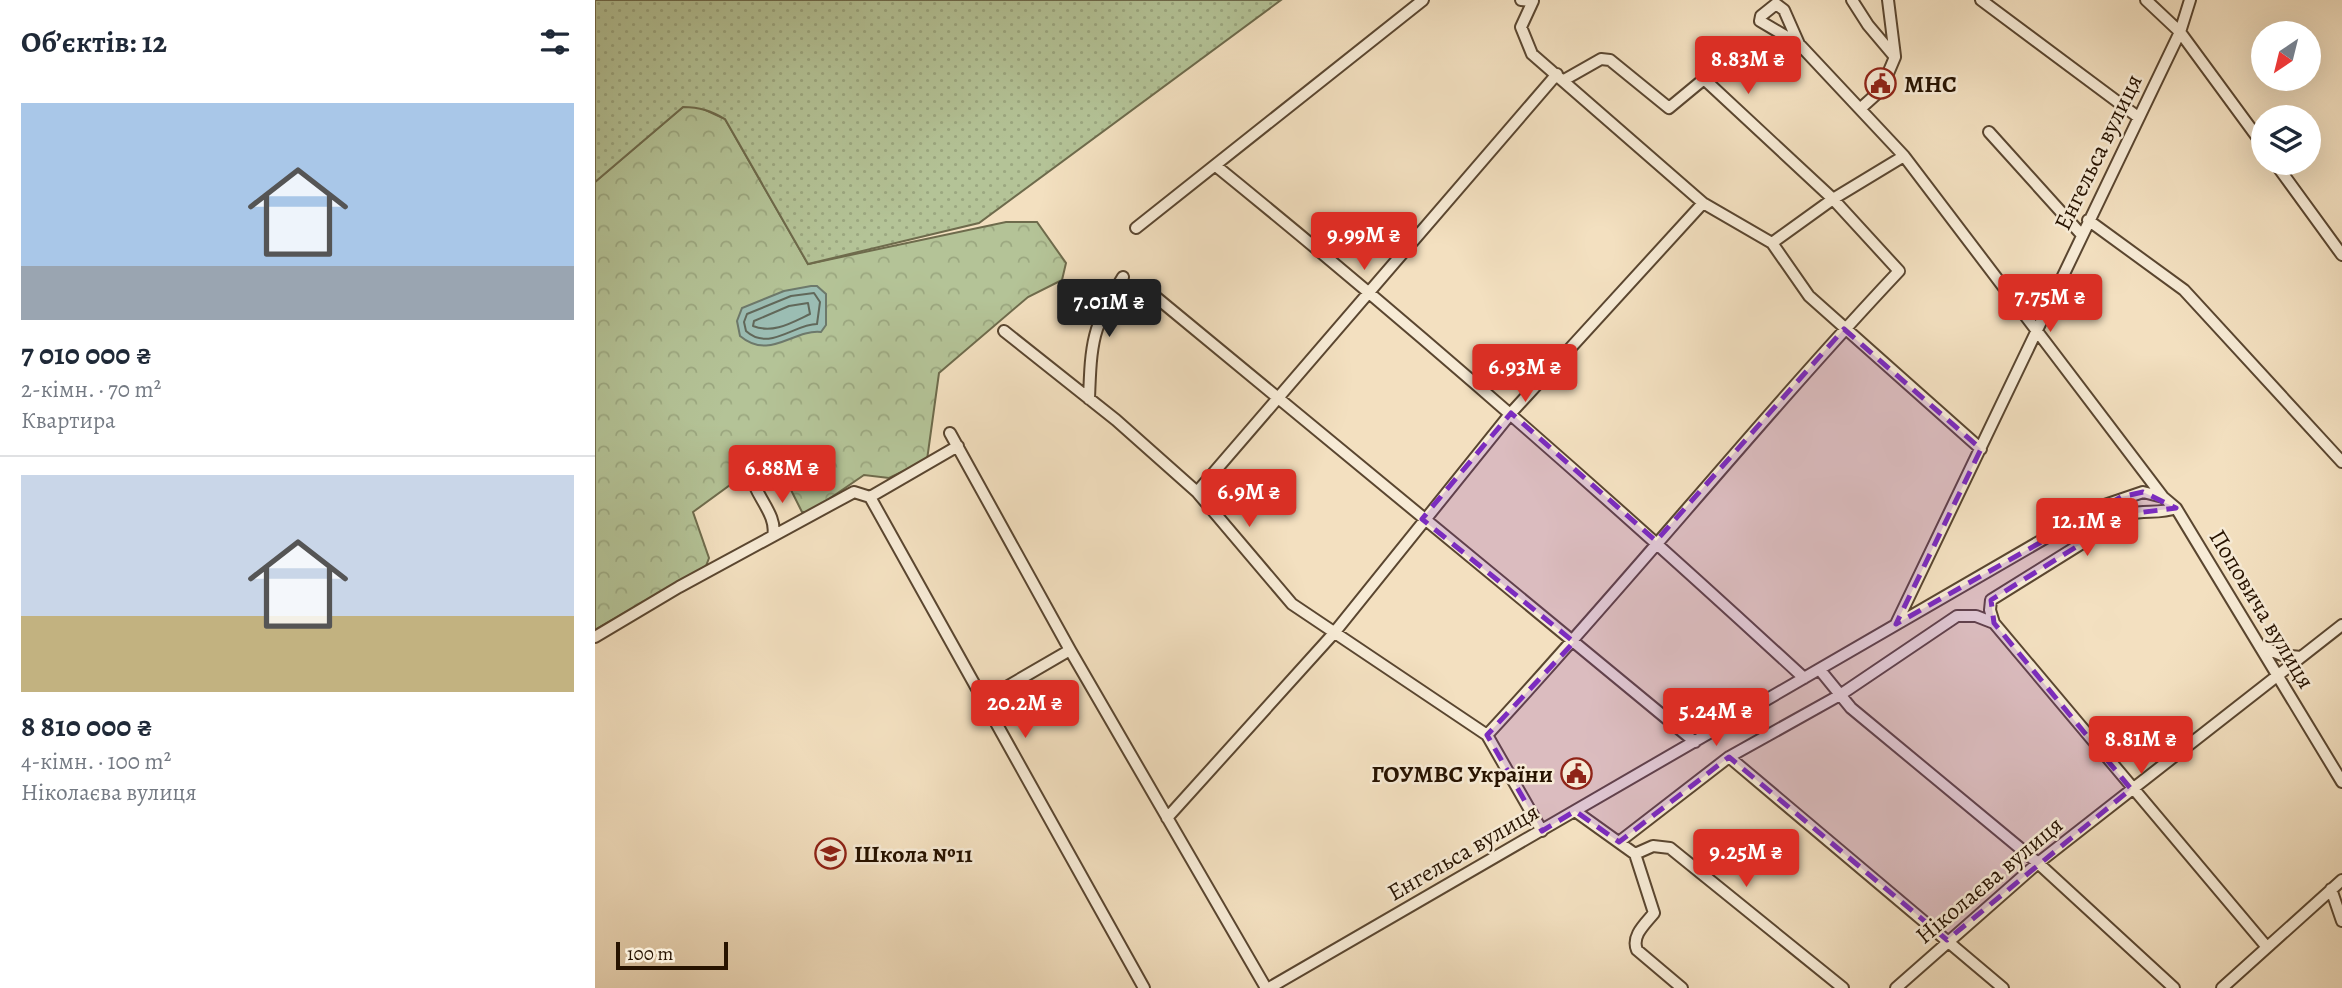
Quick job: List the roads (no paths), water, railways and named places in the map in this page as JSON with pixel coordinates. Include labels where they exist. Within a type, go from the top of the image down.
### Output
[{"type":"street","points":[[1136,228],[1423,0]]},
{"type":"street","points":[[1521,0],[1533,1],[1521,27],[1532,54],[1703,203],[1772,243],[1808,296],[1981,449]]},
{"type":"street","points":[[1853,0],[1868,25],[1895,57]]},
{"type":"street","points":[[1861,108],[1881,90],[1895,57],[1888,0]]},
{"type":"street","points":[[1981,0],[2138,117]]},
{"type":"street","points":[[2146,0],[2180,32],[2251,129]]},
{"type":"street","name":"Енгельса вулиця","points":[[1896,624],[2180,32],[2190,0]]},
{"type":"street","points":[[1799,44],[1904,156],[2035,330]]},
{"type":"street","points":[[1198,492],[1369,290],[1561,77],[1601,58],[1610,60],[1669,108],[1704,79],[1833,199],[1899,271],[1656,541],[1574,642],[1486,736]]},
{"type":"street","points":[[1989,132],[2081,234]]},
{"type":"street","points":[[1772,243],[1833,199],[1904,156]]},
{"type":"street","points":[[1216,166],[1369,290],[1511,413],[1656,541],[1804,678]]},
{"type":"street","points":[[2284,175],[2342,255]]},
{"type":"street","points":[[1167,818],[1334,633],[1422,519],[1511,413],[1703,203]]},
{"type":"street","points":[[2088,220],[2184,290],[2342,462]]},
{"type":"street","points":[[1089,399],[1094,332],[1102,310],[1123,277]]},
{"type":"street","points":[[1157,298],[1695,742]]},
{"type":"street","name":"Поповича вулиця","points":[[2035,330],[2163,497],[2175,508],[2342,782]]},
{"type":"street","points":[[1004,331],[1198,492],[1292,604],[1486,736],[1542,831]]},
{"type":"street","points":[[950,433],[1070,650],[1267,988]]},
{"type":"street","points":[[870,497],[958,446]]},
{"type":"street","points":[[751,475],[756,494],[774,523],[773,536]]},
{"type":"street","points":[[595,638],[854,492],[870,497],[1144,988]]},
{"type":"street","name":"Енгельса вулиця","points":[[1267,988],[2099,507],[2143,492],[2163,497]]},
{"type":"street","points":[[2175,508],[2162,513],[2150,509],[2129,514],[1991,600],[1990,610],[1994,623],[2131,789],[2266,946]]},
{"type":"street","points":[[1619,842],[1728,757],[1840,695],[1957,616],[1976,615],[1994,623]]},
{"type":"street","name":"Ніколаєва вулиця","points":[[1896,988],[1947,940],[2038,863],[2342,625]]},
{"type":"street","points":[[2259,646],[2281,655],[2301,657]]},
{"type":"street","points":[[984,700],[1070,650]]},
{"type":"street","points":[[1820,670],[1851,708],[2038,863],[2174,988]]},
{"type":"street","points":[[1728,757],[2003,988]]},
{"type":"street","points":[[1575,811],[1635,854],[1654,913],[1636,937],[1637,950],[1682,988]]},
{"type":"street","points":[[1635,854],[1653,846],[1670,848],[1843,988]]},
{"type":"street","points":[[2222,988],[2342,880]]},
{"type":"street","points":[[2331,889],[2342,921]]},
{"type":"water","points":[[817,286],[826,294],[826,325],[821,332],[811,332],[761,346],[740,336],[737,321],[742,308],[784,291]]},
{"type":"place","name":"МНС","points":[[1881,84]]},
{"type":"place","name":"ГОУМВС України","points":[[1576,774]]},
{"type":"place","name":"Школа №11","points":[[831,854]]}]
